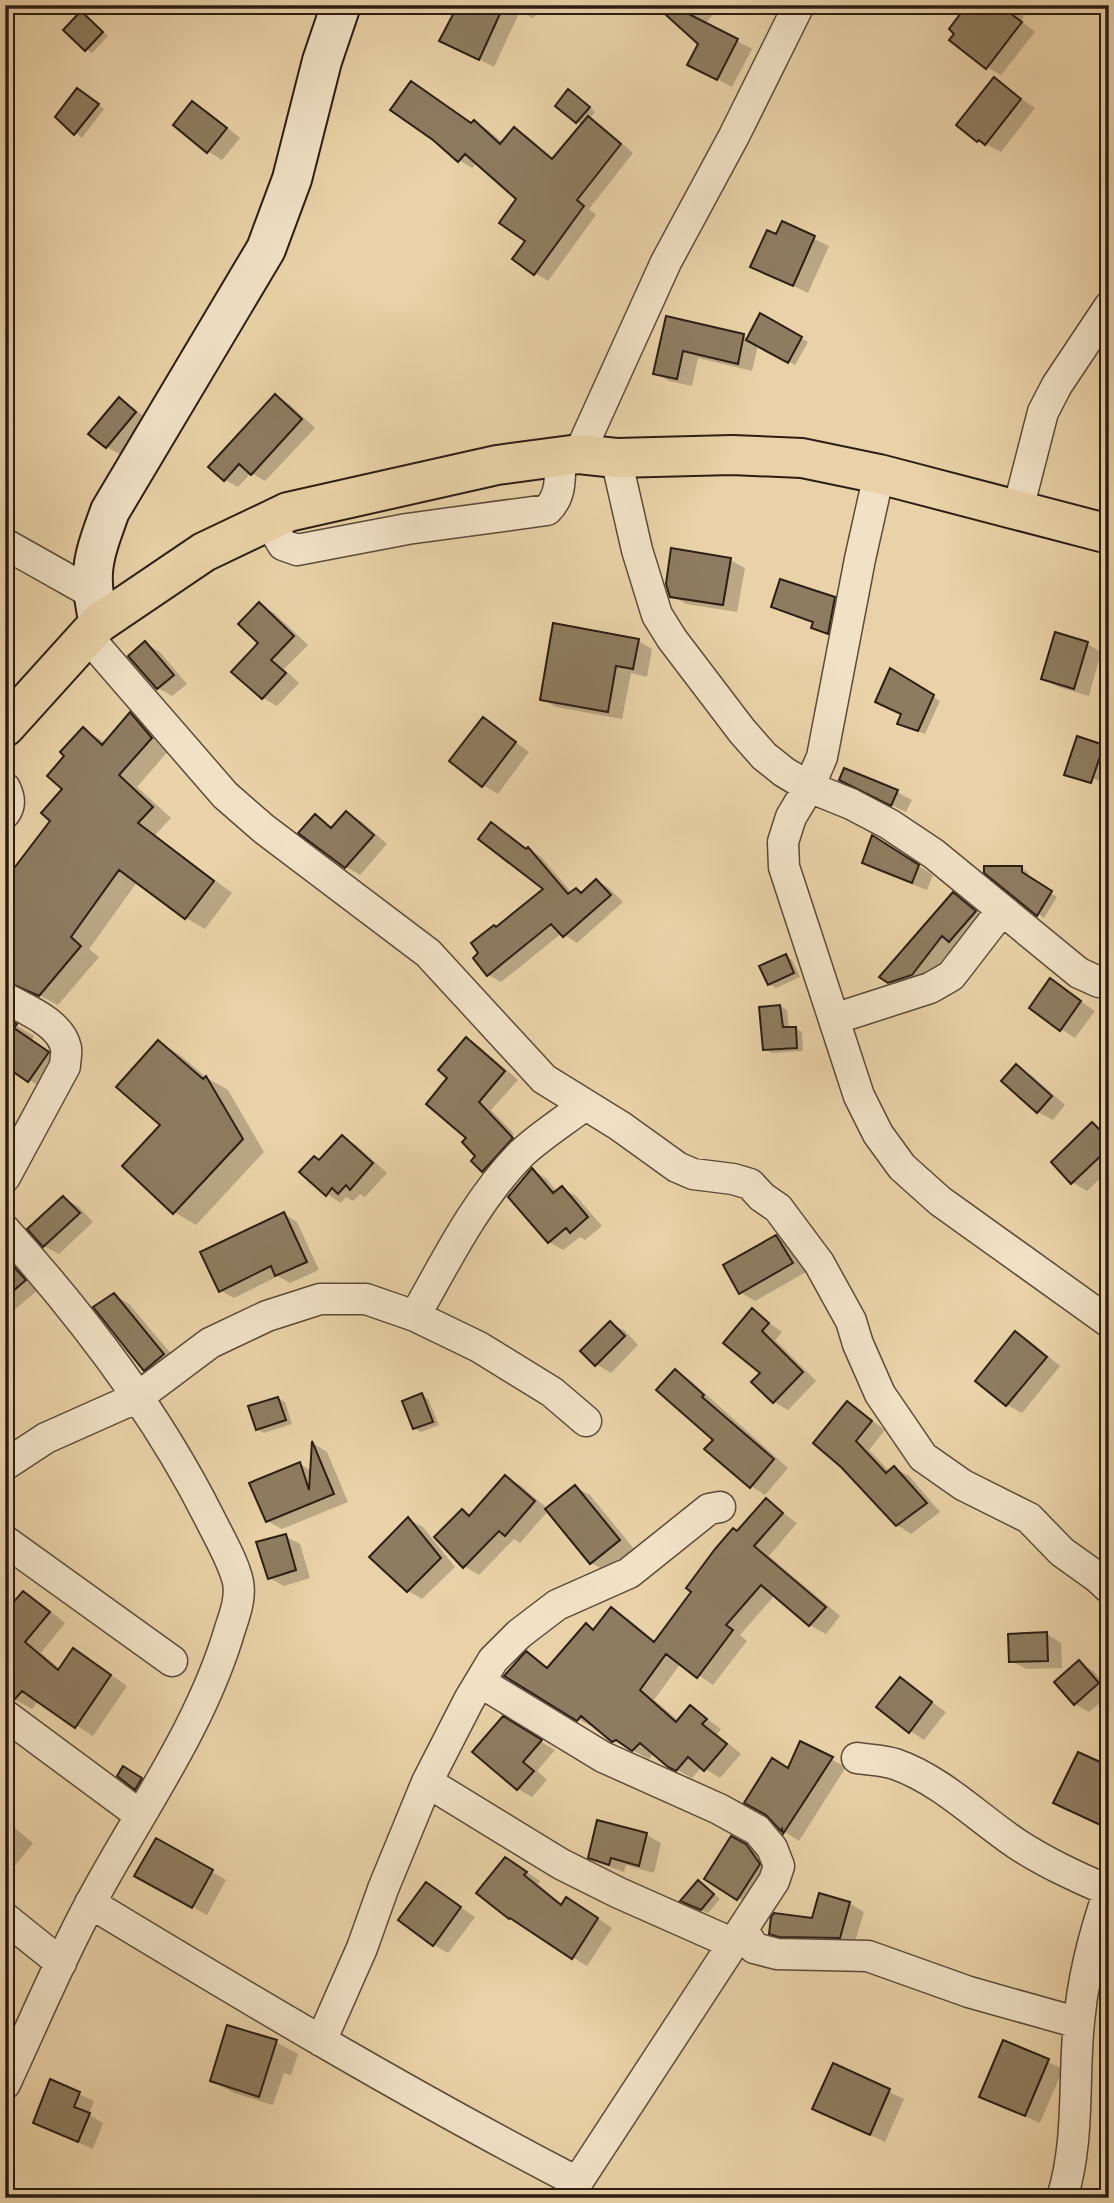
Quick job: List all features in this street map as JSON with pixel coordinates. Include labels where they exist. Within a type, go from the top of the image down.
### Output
[{"type":"main road","points":[[5,727],[93,618],[204,552],[288,512],[497,465],[585,456],[732,455],[802,458],[878,474],[1109,534]]},
{"type":"street","points":[[93,618],[94,558],[110,511],[266,249],[292,179],[322,61],[341,5]]},
{"type":"street","points":[[269,522],[283,545],[297,550],[407,529],[547,510],[555,503],[560,487],[585,456],[666,262],[734,136],[799,5]]},
{"type":"street","points":[[1018,509],[1043,412],[1057,385],[1109,307]]},
{"type":"street","points":[[585,456],[637,550],[657,615],[672,639],[764,756],[809,787],[851,804],[889,824],[934,854],[1079,973],[1099,982],[1109,982]]},
{"type":"street","points":[[878,474],[831,721],[822,757],[809,787],[791,817],[783,842],[785,867],[859,1096],[878,1134],[902,1167],[940,1201],[1109,1322]]},
{"type":"street","points":[[5,544],[93,618],[225,795],[264,829],[428,953],[544,1079],[620,1126],[677,1167],[693,1174],[750,1184],[762,1198],[778,1208],[819,1263],[851,1321],[880,1394],[923,1457],[963,1485],[1029,1518],[1062,1552],[1109,1588]]},
{"type":"street","points":[[5,788],[9,796],[5,813]]},
{"type":"street","points":[[834,1019],[930,988],[951,976],[1002,910]]},
{"type":"street","points":[[5,998],[39,1017],[59,1034],[66,1048],[65,1066],[5,1177]]},
{"type":"street","points":[[415,1316],[473,1216],[496,1184],[522,1153],[585,1105]]},
{"type":"street","points":[[5,1230],[60,1292],[138,1397],[207,1514],[238,1582],[239,1601],[223,1652],[194,1722],[90,1903],[5,2084]]},
{"type":"street","points":[[5,1465],[46,1438],[138,1397],[210,1343],[267,1316],[320,1299],[366,1299],[415,1316],[480,1348],[552,1392],[586,1421]]},
{"type":"street","points":[[321,2041],[362,1948],[427,1782],[494,1660],[519,1634],[557,1605],[629,1573],[709,1509],[720,1507]]},
{"type":"street","points":[[5,1541],[172,1661]]},
{"type":"street","points":[[90,1903],[321,2041],[495,2139],[572,2190],[739,1937],[774,1881],[779,1866],[772,1848],[757,1830],[719,1809],[603,1757],[480,1682]]},
{"type":"street","points":[[5,1715],[140,1815]]},
{"type":"street","points":[[857,1758],[894,1764],[920,1777],[952,1795],[1045,1861],[1109,1891],[1086,1966],[1079,2023],[1070,2172],[1062,2198]]},
{"type":"street","points":[[427,1782],[561,1864],[619,1893],[739,1937],[754,1948],[777,1954],[868,1956],[969,1992],[1079,2023]]},
{"type":"street","points":[[5,1918],[61,1962]]},
{"type":"building","points":[[458,5],[504,5],[479,60],[439,41]]},
{"type":"building","points":[[655,5],[671,5],[738,39],[717,80],[687,65],[698,44]]},
{"type":"building","points":[[967,5],[999,5],[1022,22],[986,69],[949,40],[954,34],[949,29]]},
{"type":"building","points":[[81,11],[103,32],[85,51],[63,30]]},
{"type":"building","points":[[994,77],[1021,99],[985,145],[956,125]]},
{"type":"building","points":[[411,81],[471,123],[474,120],[500,144],[514,127],[552,159],[588,116],[621,144],[577,200],[584,206],[534,275],[512,259],[525,241],[499,223],[516,199],[465,154],[458,162],[433,140],[390,110]]},
{"type":"building","points":[[77,88],[99,104],[74,135],[55,117]]},
{"type":"building","points":[[568,89],[590,107],[576,123],[555,106]]},
{"type":"building","points":[[192,101],[227,128],[207,153],[173,125]]},
{"type":"building","points":[[782,221],[815,236],[793,286],[750,267],[767,230],[776,234]]},
{"type":"building","points":[[760,313],[802,337],[788,363],[746,340]]},
{"type":"building","points":[[666,316],[744,334],[738,364],[683,351],[677,379],[653,374]]},
{"type":"building","points":[[275,394],[302,419],[251,475],[239,464],[224,481],[208,467]]},
{"type":"building","points":[[119,397],[136,412],[106,448],[88,434]]},
{"type":"building","points":[[671,548],[731,558],[723,605],[670,597],[666,584]]},
{"type":"building","points":[[780,579],[835,597],[828,634],[811,628],[813,622],[771,607]]},
{"type":"building","points":[[259,602],[294,636],[271,660],[286,673],[262,699],[231,672],[258,643],[238,624]]},
{"type":"building","points":[[553,623],[639,639],[633,669],[616,666],[608,712],[540,700]]},
{"type":"building","points":[[1055,632],[1088,642],[1074,689],[1041,679]]},
{"type":"building","points":[[145,641],[174,675],[157,689],[128,656]]},
{"type":"building","points":[[890,668],[934,695],[918,731],[897,724],[901,714],[875,702]]},
{"type":"building","points":[[130,712],[152,738],[119,775],[153,807],[138,823],[214,881],[185,919],[119,870],[71,937],[81,946],[39,996],[5,981],[5,880],[50,821],[41,813],[62,789],[47,776],[64,756],[60,752],[83,727],[102,745]]},
{"type":"building","points":[[483,717],[516,742],[482,787],[449,761]]},
{"type":"building","points":[[1077,736],[1104,745],[1091,783],[1064,775]]},
{"type":"building","points":[[844,768],[898,790],[891,806],[839,780]]},
{"type":"building","points":[[346,811],[374,835],[345,868],[298,833],[315,814],[331,828]]},
{"type":"building","points":[[491,822],[526,849],[528,847],[568,894],[576,888],[581,893],[596,879],[611,895],[563,937],[551,924],[487,976],[473,958],[478,953],[471,943],[494,925],[496,927],[543,889],[478,839]]},
{"type":"building","points":[[872,835],[919,865],[912,883],[862,863]]},
{"type":"building","points":[[984,866],[1022,866],[1022,872],[1052,891],[1037,916],[984,873]]},
{"type":"building","points":[[953,892],[976,911],[949,942],[942,936],[912,975],[888,983],[879,977]]},
{"type":"building","points":[[786,954],[794,973],[768,985],[759,966]]},
{"type":"building","points":[[1050,978],[1081,1001],[1060,1031],[1029,1008]]},
{"type":"building","points":[[780,1005],[783,1027],[796,1027],[797,1048],[763,1050],[759,1007]]},
{"type":"building","points":[[5,1018],[17,1024],[14,1028],[49,1052],[28,1082],[5,1066]]},
{"type":"building","points":[[466,1037],[505,1071],[479,1102],[513,1138],[482,1172],[471,1161],[475,1156],[462,1142],[466,1138],[426,1104],[447,1078],[438,1070]]},
{"type":"building","points":[[158,1040],[203,1079],[206,1076],[243,1139],[173,1214],[122,1166],[160,1125],[116,1087]]},
{"type":"building","points":[[1016,1064],[1052,1096],[1037,1113],[1001,1081]]},
{"type":"building","points":[[1092,1122],[1109,1139],[1109,1148],[1071,1184],[1051,1162]]},
{"type":"building","points":[[342,1135],[373,1163],[350,1190],[346,1185],[338,1194],[332,1188],[326,1196],[299,1172],[314,1156],[319,1160]]},
{"type":"building","points":[[532,1168],[553,1193],[562,1186],[588,1217],[570,1233],[566,1228],[548,1243],[508,1197]]},
{"type":"building","points":[[63,1196],[80,1213],[43,1247],[27,1229]]},
{"type":"building","points":[[284,1212],[307,1262],[275,1276],[271,1266],[219,1292],[200,1252]]},
{"type":"building","points":[[776,1235],[793,1263],[739,1294],[723,1265]]},
{"type":"building","points":[[5,1257],[26,1280],[5,1298]]},
{"type":"building","points":[[114,1293],[164,1354],[144,1371],[93,1307]]},
{"type":"building","points":[[752,1308],[769,1323],[762,1331],[803,1372],[773,1403],[751,1382],[760,1373],[723,1343]]},
{"type":"building","points":[[610,1321],[625,1336],[595,1366],[580,1351]]},
{"type":"building","points":[[1015,1331],[1047,1357],[1006,1406],[975,1381]]},
{"type":"building","points":[[675,1369],[704,1395],[702,1397],[774,1459],[750,1488],[704,1449],[713,1440],[656,1390]]},
{"type":"building","points":[[422,1393],[433,1422],[413,1429],[402,1401]]},
{"type":"building","points":[[278,1397],[286,1420],[256,1430],[248,1406]]},
{"type":"building","points":[[847,1401],[872,1421],[856,1441],[886,1473],[894,1466],[927,1503],[896,1526],[841,1467],[813,1443]]},
{"type":"building","points":[[312,1441],[334,1494],[266,1522],[249,1483],[300,1462],[309,1490]]},
{"type":"building","points":[[505,1475],[535,1501],[505,1536],[499,1531],[463,1568],[434,1537],[462,1509],[469,1516]]},
{"type":"building","points":[[575,1485],[620,1540],[590,1564],[545,1509]]},
{"type":"building","points":[[766,1498],[783,1513],[754,1546],[826,1607],[809,1626],[761,1585],[726,1625],[733,1630],[697,1678],[666,1654],[640,1690],[676,1722],[690,1705],[707,1719],[702,1724],[727,1744],[704,1771],[688,1757],[676,1771],[640,1743],[632,1751],[616,1740],[612,1742],[581,1716],[577,1721],[504,1676],[526,1651],[547,1668],[586,1623],[593,1630],[611,1607],[654,1642],[691,1592],[686,1588],[715,1549],[733,1528],[737,1531]]},
{"type":"building","points":[[408,1517],[441,1558],[407,1592],[369,1557]]},
{"type":"building","points":[[286,1534],[296,1570],[268,1579],[256,1542]]},
{"type":"building","points":[[23,1591],[50,1612],[25,1642],[58,1670],[73,1648],[111,1675],[75,1728],[22,1691],[14,1700],[5,1698],[5,1612]]},
{"type":"building","points":[[1047,1632],[1048,1661],[1009,1662],[1008,1634]]},
{"type":"building","points":[[1079,1660],[1099,1683],[1074,1705],[1054,1682]]},
{"type":"building","points":[[900,1677],[932,1702],[909,1733],[876,1707]]},
{"type":"building","points":[[503,1716],[542,1740],[523,1762],[534,1771],[517,1790],[472,1752]]},
{"type":"building","points":[[800,1741],[833,1757],[783,1834],[782,1829],[781,1831],[766,1815],[744,1803],[772,1758],[788,1768]]},
{"type":"building","points":[[1078,1752],[1109,1766],[1109,1829],[1053,1803]]},
{"type":"building","points":[[123,1766],[142,1778],[135,1790],[117,1776]]},
{"type":"building","points":[[597,1820],[647,1833],[639,1866],[611,1858],[609,1865],[588,1858]]},
{"type":"building","points":[[731,1836],[746,1844],[760,1864],[737,1900],[704,1879]]},
{"type":"building","points":[[156,1838],[213,1870],[192,1908],[134,1876]]},
{"type":"building","points":[[505,1857],[527,1872],[524,1875],[561,1905],[566,1897],[598,1918],[572,1959],[509,1919],[476,1893]]},
{"type":"building","points":[[698,1880],[714,1894],[701,1910],[680,1901]]},
{"type":"building","points":[[426,1882],[461,1907],[433,1946],[398,1920]]},
{"type":"building","points":[[819,1893],[850,1902],[840,1938],[779,1937],[769,1934],[774,1913],[812,1918]]},
{"type":"building","points":[[227,2025],[277,2040],[259,2097],[210,2081]]},
{"type":"building","points":[[1003,2040],[1049,2059],[1025,2116],[979,2097]]},
{"type":"building","points":[[833,2063],[890,2089],[870,2135],[812,2109]]},
{"type":"building","points":[[50,2079],[80,2092],[74,2107],[90,2113],[78,2142],[33,2123]]}]
